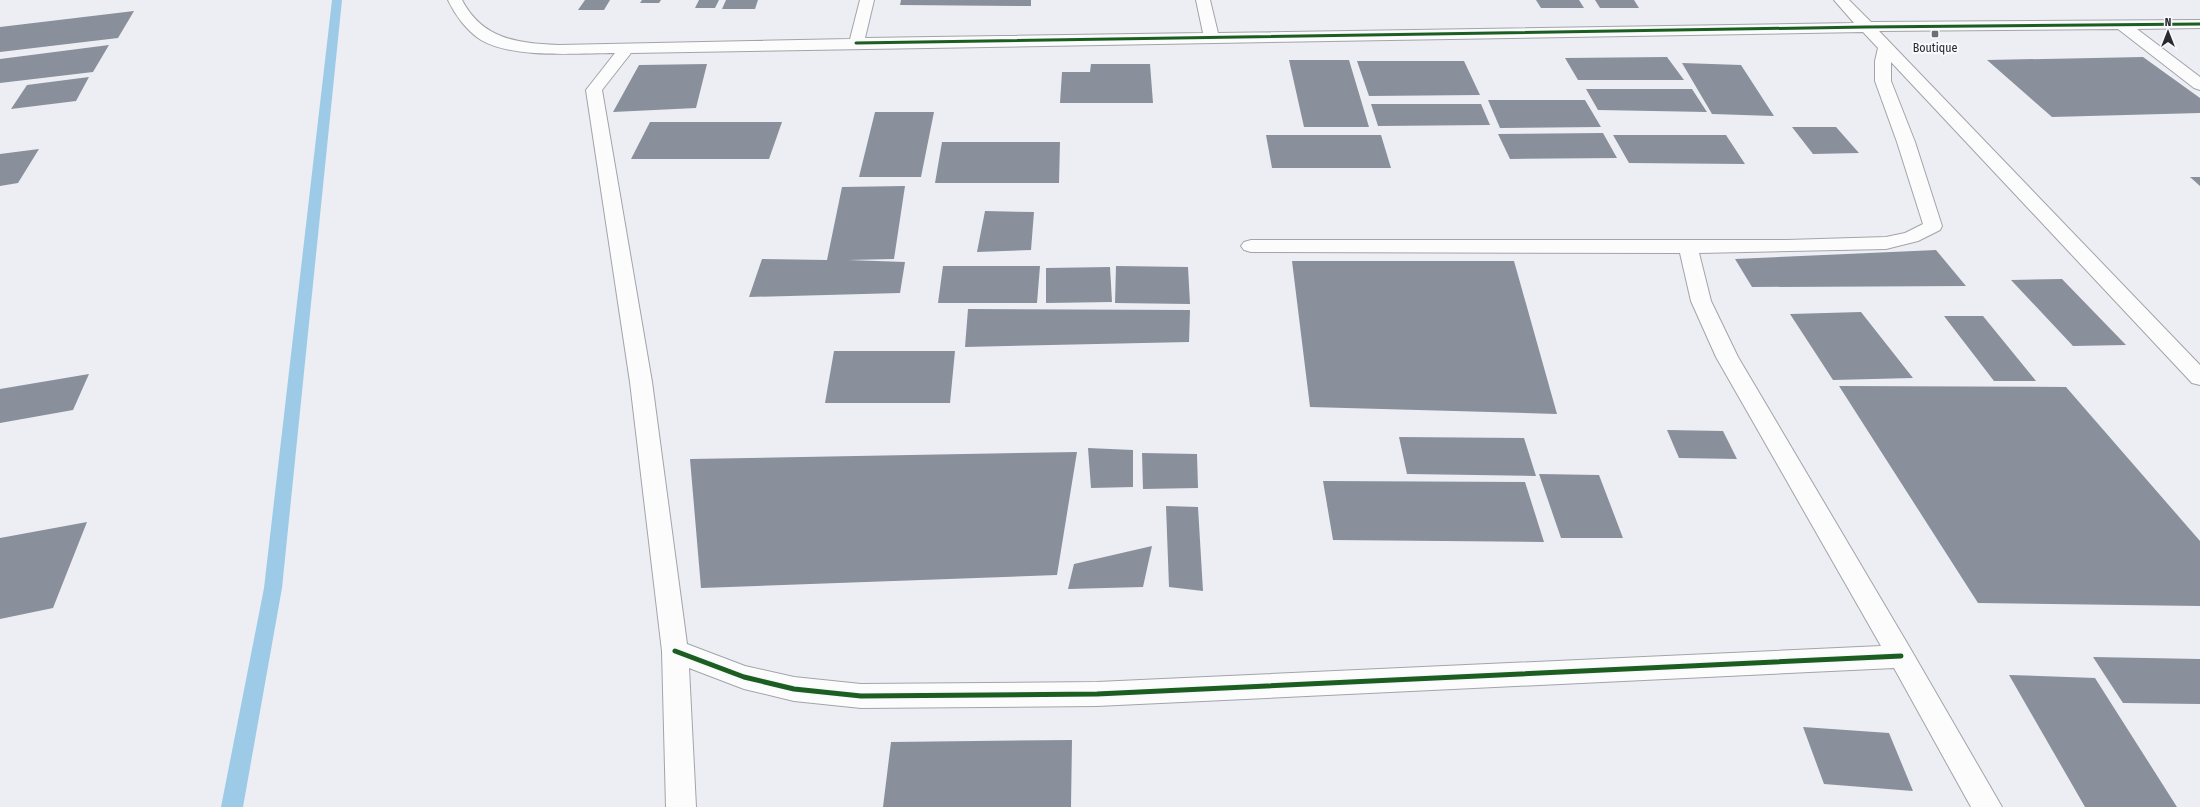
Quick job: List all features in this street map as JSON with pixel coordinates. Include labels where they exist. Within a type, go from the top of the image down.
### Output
[{"type":"street","points":[[455,0],[460,12],[490,39],[528,48],[627,48],[1211,36],[2200,24]]},
{"type":"street","points":[[856,43],[867,0]]},
{"type":"street","points":[[1203,0],[1211,36]]},
{"type":"street","points":[[1841,0],[2200,378]]},
{"type":"street","points":[[2122,25],[2200,85]]},
{"type":"street","points":[[1250,246],[1688,247],[1886,243],[1911,237],[1933,226],[1906,142],[1883,81],[1883,61],[1886,46]]},
{"type":"street","points":[[627,48],[594,90],[641,382],[675,651],[681,807]]},
{"type":"street","points":[[1688,247],[1701,301],[1727,357],[1902,656],[1987,807]]},
{"type":"street","points":[[675,651],[758,681],[794,689],[861,696],[1096,694],[1902,656]]},
{"type":"building","points":[[585,0],[610,0],[604,10],[578,10]]},
{"type":"building","points":[[642,0],[661,0],[659,3],[640,3]]},
{"type":"building","points":[[699,0],[719,0],[715,8],[695,8]]},
{"type":"building","points":[[726,0],[758,0],[755,9],[722,9]]},
{"type":"building","points":[[901,0],[1031,0],[1031,6],[900,5]]},
{"type":"building","points":[[1536,0],[1579,0],[1584,8],[1541,8]]},
{"type":"building","points":[[1595,0],[1634,0],[1639,8],[1600,8]]},
{"type":"building","points":[[134,11],[118,38],[0,52],[0,27]]},
{"type":"building","points":[[109,45],[93,72],[0,83],[0,59]]},
{"type":"building","points":[[1667,57],[1684,80],[1578,80],[1565,58]]},
{"type":"building","points":[[2143,57],[2200,98],[2200,113],[2052,117],[1987,60]]},
{"type":"building","points":[[1289,60],[1349,60],[1369,127],[1304,127]]},
{"type":"building","points":[[1357,61],[1464,61],[1480,95],[1369,96]]},
{"type":"building","points":[[1682,63],[1741,65],[1774,116],[1712,114]]},
{"type":"building","points":[[707,64],[696,108],[613,112],[639,65]]},
{"type":"building","points":[[1091,64],[1150,64],[1153,103],[1060,103],[1062,72],[1090,72]]},
{"type":"building","points":[[89,77],[76,101],[11,109],[27,85]]},
{"type":"building","points":[[1586,89],[1692,89],[1707,112],[1598,110]]},
{"type":"building","points":[[1488,100],[1585,100],[1601,127],[1500,128]]},
{"type":"building","points":[[1371,104],[1481,104],[1490,125],[1378,126]]},
{"type":"building","points":[[875,112],[934,112],[921,177],[859,177]]},
{"type":"building","points":[[650,122],[782,122],[769,159],[631,159]]},
{"type":"building","points":[[1792,127],[1836,127],[1859,153],[1813,154]]},
{"type":"building","points":[[1603,133],[1617,158],[1510,159],[1498,134]]},
{"type":"building","points":[[1266,135],[1381,135],[1391,168],[1272,168]]},
{"type":"building","points":[[1613,135],[1726,135],[1745,164],[1629,163]]},
{"type":"building","points":[[942,142],[1060,142],[1059,183],[935,183]]},
{"type":"building","points":[[39,149],[18,183],[0,186],[0,154]]},
{"type":"building","points":[[2190,177],[2200,177],[2200,186]]},
{"type":"building","points":[[905,186],[894,259],[848,260],[905,262],[900,293],[749,297],[762,259],[827,260],[842,187]]},
{"type":"building","points":[[985,211],[1034,212],[1031,250],[977,252]]},
{"type":"building","points":[[1936,250],[1966,286],[1752,287],[1735,259]]},
{"type":"building","points":[[1292,261],[1514,261],[1557,414],[1310,407]]},
{"type":"building","points":[[943,266],[1040,266],[1037,303],[938,303]]},
{"type":"building","points":[[1116,266],[1188,267],[1190,304],[1115,303]]},
{"type":"building","points":[[1110,267],[1112,302],[1046,303],[1046,268]]},
{"type":"building","points":[[2062,279],[2126,345],[2073,346],[2011,280]]},
{"type":"building","points":[[968,309],[1190,310],[1189,342],[965,347]]},
{"type":"building","points":[[1861,312],[1913,378],[1833,380],[1790,314]]},
{"type":"building","points":[[1944,316],[1983,316],[2036,381],[1994,381]]},
{"type":"building","points":[[834,351],[955,351],[950,403],[825,403]]},
{"type":"building","points":[[89,374],[73,410],[0,423],[0,389]]},
{"type":"building","points":[[1839,386],[2066,387],[2200,541],[2200,606],[1978,603]]},
{"type":"building","points":[[1667,430],[1723,431],[1737,459],[1679,458]]},
{"type":"building","points":[[1399,437],[1524,438],[1536,476],[1407,474]]},
{"type":"building","points":[[1088,448],[1133,450],[1133,487],[1091,488]]},
{"type":"building","points":[[1077,452],[1057,575],[701,588],[690,459]]},
{"type":"building","points":[[1142,453],[1197,454],[1198,488],[1143,489]]},
{"type":"building","points":[[1539,474],[1599,475],[1623,538],[1561,538]]},
{"type":"building","points":[[1323,481],[1525,482],[1544,542],[1333,540]]},
{"type":"building","points":[[1166,506],[1198,507],[1203,591],[1169,587]]},
{"type":"building","points":[[87,522],[53,608],[0,619],[0,538]]},
{"type":"building","points":[[1152,546],[1143,587],[1068,589],[1074,564]]},
{"type":"building","points":[[2093,657],[2200,659],[2200,704],[2123,703]]},
{"type":"building","points":[[2009,675],[2095,678],[2177,807],[2085,807]]},
{"type":"building","points":[[1803,727],[1889,733],[1913,791],[1824,784]]},
{"type":"building","points":[[1072,740],[1071,807],[883,807],[891,742]]},
{"type":"waterway","points":[[232,807],[273,588],[337,0]]},
{"type":"cycle path","points":[[856,43],[1866,27],[2200,24]]},
{"type":"cycle path","points":[[675,651],[744,677],[794,689],[861,696],[1097,694],[1901,656]]},
{"type":"place","name":"Boutique","points":[[1935,34]]}]
